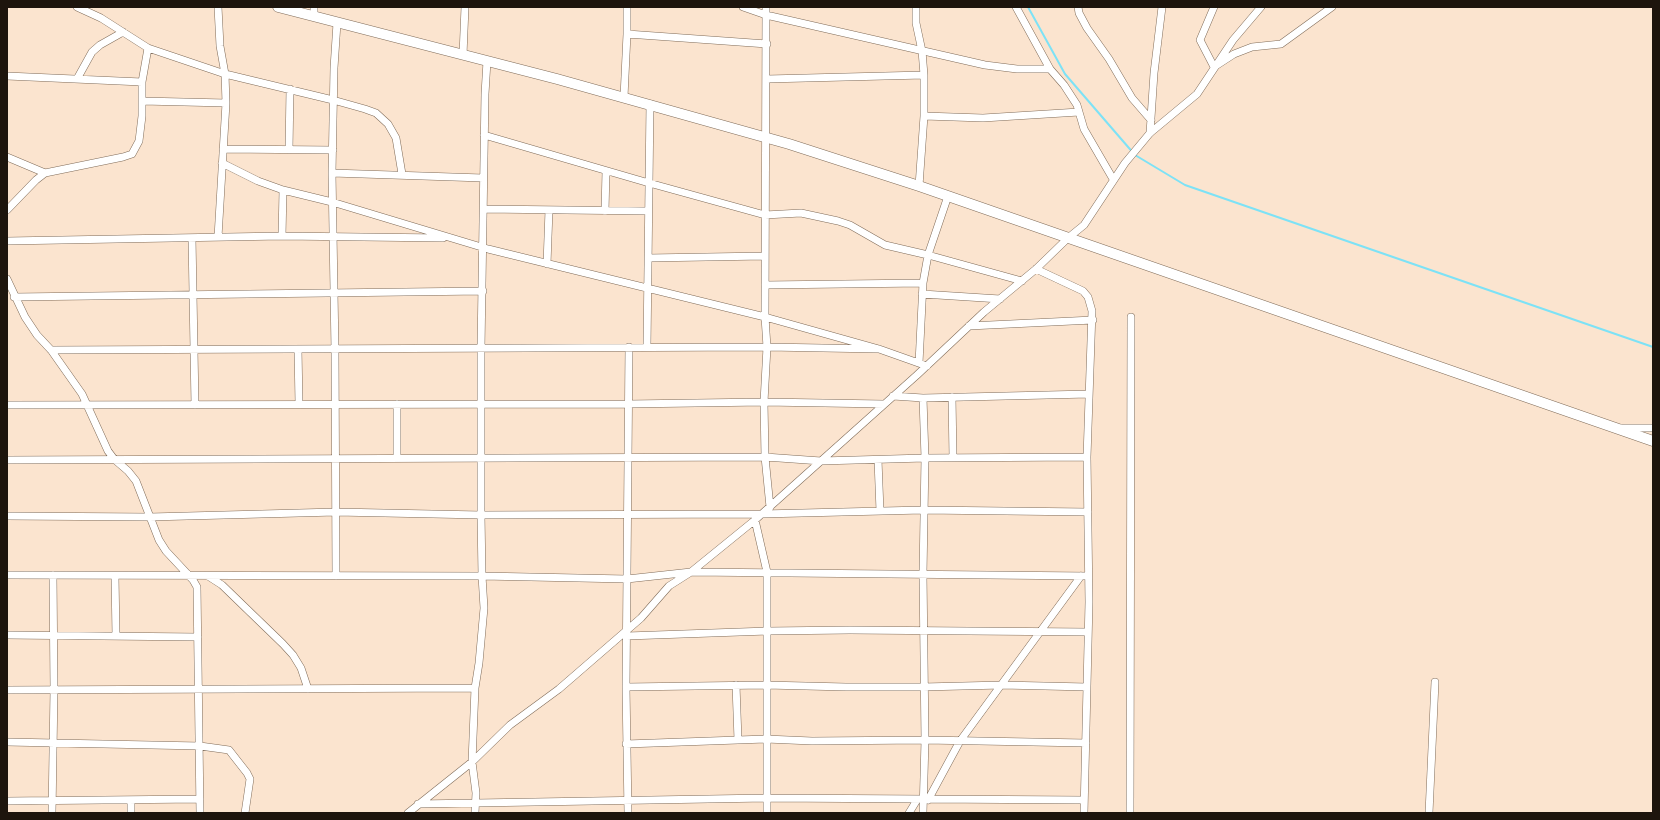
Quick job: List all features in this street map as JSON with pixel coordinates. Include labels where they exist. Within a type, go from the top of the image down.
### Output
[{"type":"highway","points":[[278,7],[314,12],[337,23],[624,97],[767,137],[920,186],[1653,441]]},
{"type":"street","points":[[77,7],[101,18],[148,48],[225,74],[333,100],[376,113],[388,124],[396,138],[402,174]]},
{"type":"street","points":[[218,7],[220,46],[225,74],[226,103],[218,237]]},
{"type":"street","points":[[463,55],[465,7]]},
{"type":"street","points":[[624,97],[628,34],[627,7]]},
{"type":"street","points":[[743,7],[766,15],[994,67],[1050,69]]},
{"type":"street","points":[[766,7],[767,137],[765,317],[767,347],[764,402],[765,457],[770,507]]},
{"type":"street","points":[[916,7],[916,23],[922,51],[924,75],[924,116],[920,186]]},
{"type":"street","points":[[1016,7],[1050,69],[1064,84],[1077,105],[1084,129],[1113,179]]},
{"type":"street","points":[[1078,7],[1079,13],[1087,28],[1109,59],[1132,98],[1151,120]]},
{"type":"street","points":[[1150,134],[1156,57],[1162,7]]},
{"type":"street","points":[[1214,7],[1200,40],[1214,67]]},
{"type":"street","points":[[408,813],[472,762],[510,725],[559,688],[627,633],[669,586],[691,572],[762,514],[927,366],[969,326],[1036,270],[1087,221],[1113,179],[1150,134],[1197,94],[1233,40],[1261,7]]},
{"type":"street","points":[[1214,67],[1234,54],[1252,47],[1281,44],[1332,7]]},
{"type":"street","points":[[336,576],[334,403],[335,292],[332,173],[333,100],[337,23]]},
{"type":"street","points":[[78,79],[92,52],[100,45],[123,32]]},
{"type":"street","points":[[628,34],[767,44]]},
{"type":"street","points":[[7,210],[44,173],[123,158],[132,154],[139,141],[142,116],[142,82],[148,48]]},
{"type":"street","points":[[474,813],[476,793],[472,762],[475,688],[484,623],[481,458],[484,209],[483,178],[487,61]]},
{"type":"street","points":[[767,79],[924,75]]},
{"type":"street","points":[[7,76],[142,82]]},
{"type":"street","points":[[289,150],[290,89]]},
{"type":"street","points":[[142,101],[226,103]]},
{"type":"street","points":[[648,347],[650,104]]},
{"type":"street","points":[[924,116],[983,118],[1079,112]]},
{"type":"street","points":[[484,135],[606,171],[765,215],[802,213],[832,220],[850,225],[885,245],[928,255],[1022,281]]},
{"type":"street","points":[[223,149],[333,150]]},
{"type":"street","points":[[7,157],[44,173]]},
{"type":"street","points":[[222,163],[258,181],[283,190],[332,202],[483,248],[765,317],[879,349],[927,366]]},
{"type":"street","points":[[605,210],[606,171]]},
{"type":"street","points":[[332,173],[402,174],[483,178]]},
{"type":"street","points":[[282,236],[283,190]]},
{"type":"street","points":[[919,363],[922,283],[928,255],[948,196]]},
{"type":"street","points":[[484,209],[648,211]]},
{"type":"street","points":[[547,264],[549,210]]},
{"type":"street","points":[[7,241],[282,236],[451,238]]},
{"type":"street","points":[[192,238],[195,405]]},
{"type":"street","points":[[648,258],[765,256]]},
{"type":"street","points":[[1036,270],[1083,291],[1091,303],[1093,320],[1087,457],[1088,512],[1085,576],[1088,632],[1084,813]]},
{"type":"street","points":[[7,279],[14,297],[25,317],[37,335],[51,350],[88,404],[108,451],[136,481],[159,540],[166,551],[193,580],[197,587],[200,813]]},
{"type":"street","points":[[765,285],[922,283]]},
{"type":"street","points":[[14,297],[483,291]]},
{"type":"street","points":[[922,294],[1000,299]]},
{"type":"street","points":[[1130,813],[1131,317]]},
{"type":"street","points":[[969,326],[1093,320]]},
{"type":"street","points":[[51,350],[195,351],[629,347],[879,349]]},
{"type":"street","points":[[628,813],[626,687],[629,347]]},
{"type":"street","points":[[298,349],[299,404]]},
{"type":"street","points":[[893,396],[923,398],[1089,394]]},
{"type":"street","points":[[952,397],[953,458]]},
{"type":"street","points":[[923,398],[925,458],[923,510],[925,740],[923,813]]},
{"type":"street","points":[[7,405],[334,403],[628,404],[764,402],[884,404]]},
{"type":"street","points":[[397,404],[397,458]]},
{"type":"street","points":[[1614,428],[1653,428]]},
{"type":"street","points":[[7,460],[765,457],[822,461],[925,458],[1087,457]]},
{"type":"street","points":[[878,460],[880,511]]},
{"type":"street","points":[[7,516],[150,516],[336,512],[481,515],[762,514],[923,510],[1088,512]]},
{"type":"street","points":[[755,520],[767,572],[767,813]]},
{"type":"street","points":[[7,575],[482,576],[627,579],[691,572],[767,572],[1085,576]]},
{"type":"street","points":[[52,813],[54,690],[53,575]]},
{"type":"street","points":[[115,576],[116,636]]},
{"type":"street","points":[[206,576],[222,585],[284,644],[301,668],[308,689]]},
{"type":"street","points":[[909,813],[923,800],[960,740],[1002,685],[1040,631],[1085,576]]},
{"type":"street","points":[[627,633],[923,630],[1088,632]]},
{"type":"street","points":[[7,635],[198,637]]},
{"type":"street","points":[[1428,813],[1435,682]]},
{"type":"street","points":[[626,687],[736,685],[924,687],[1002,685],[1087,687]]},
{"type":"street","points":[[736,685],[738,740]]},
{"type":"street","points":[[7,690],[475,688]]},
{"type":"street","points":[[626,744],[766,739],[812,741],[960,740],[1086,743]]},
{"type":"street","points":[[7,742],[200,746],[229,750],[249,776],[250,786],[245,813]]},
{"type":"street","points":[[418,804],[767,798],[1084,800]]},
{"type":"street","points":[[7,801],[200,799]]},
{"type":"street","points":[[131,800],[132,813]]},
{"type":"waterway","points":[[1028,7],[1065,74],[1135,155],[1185,185],[1653,347]]}]
